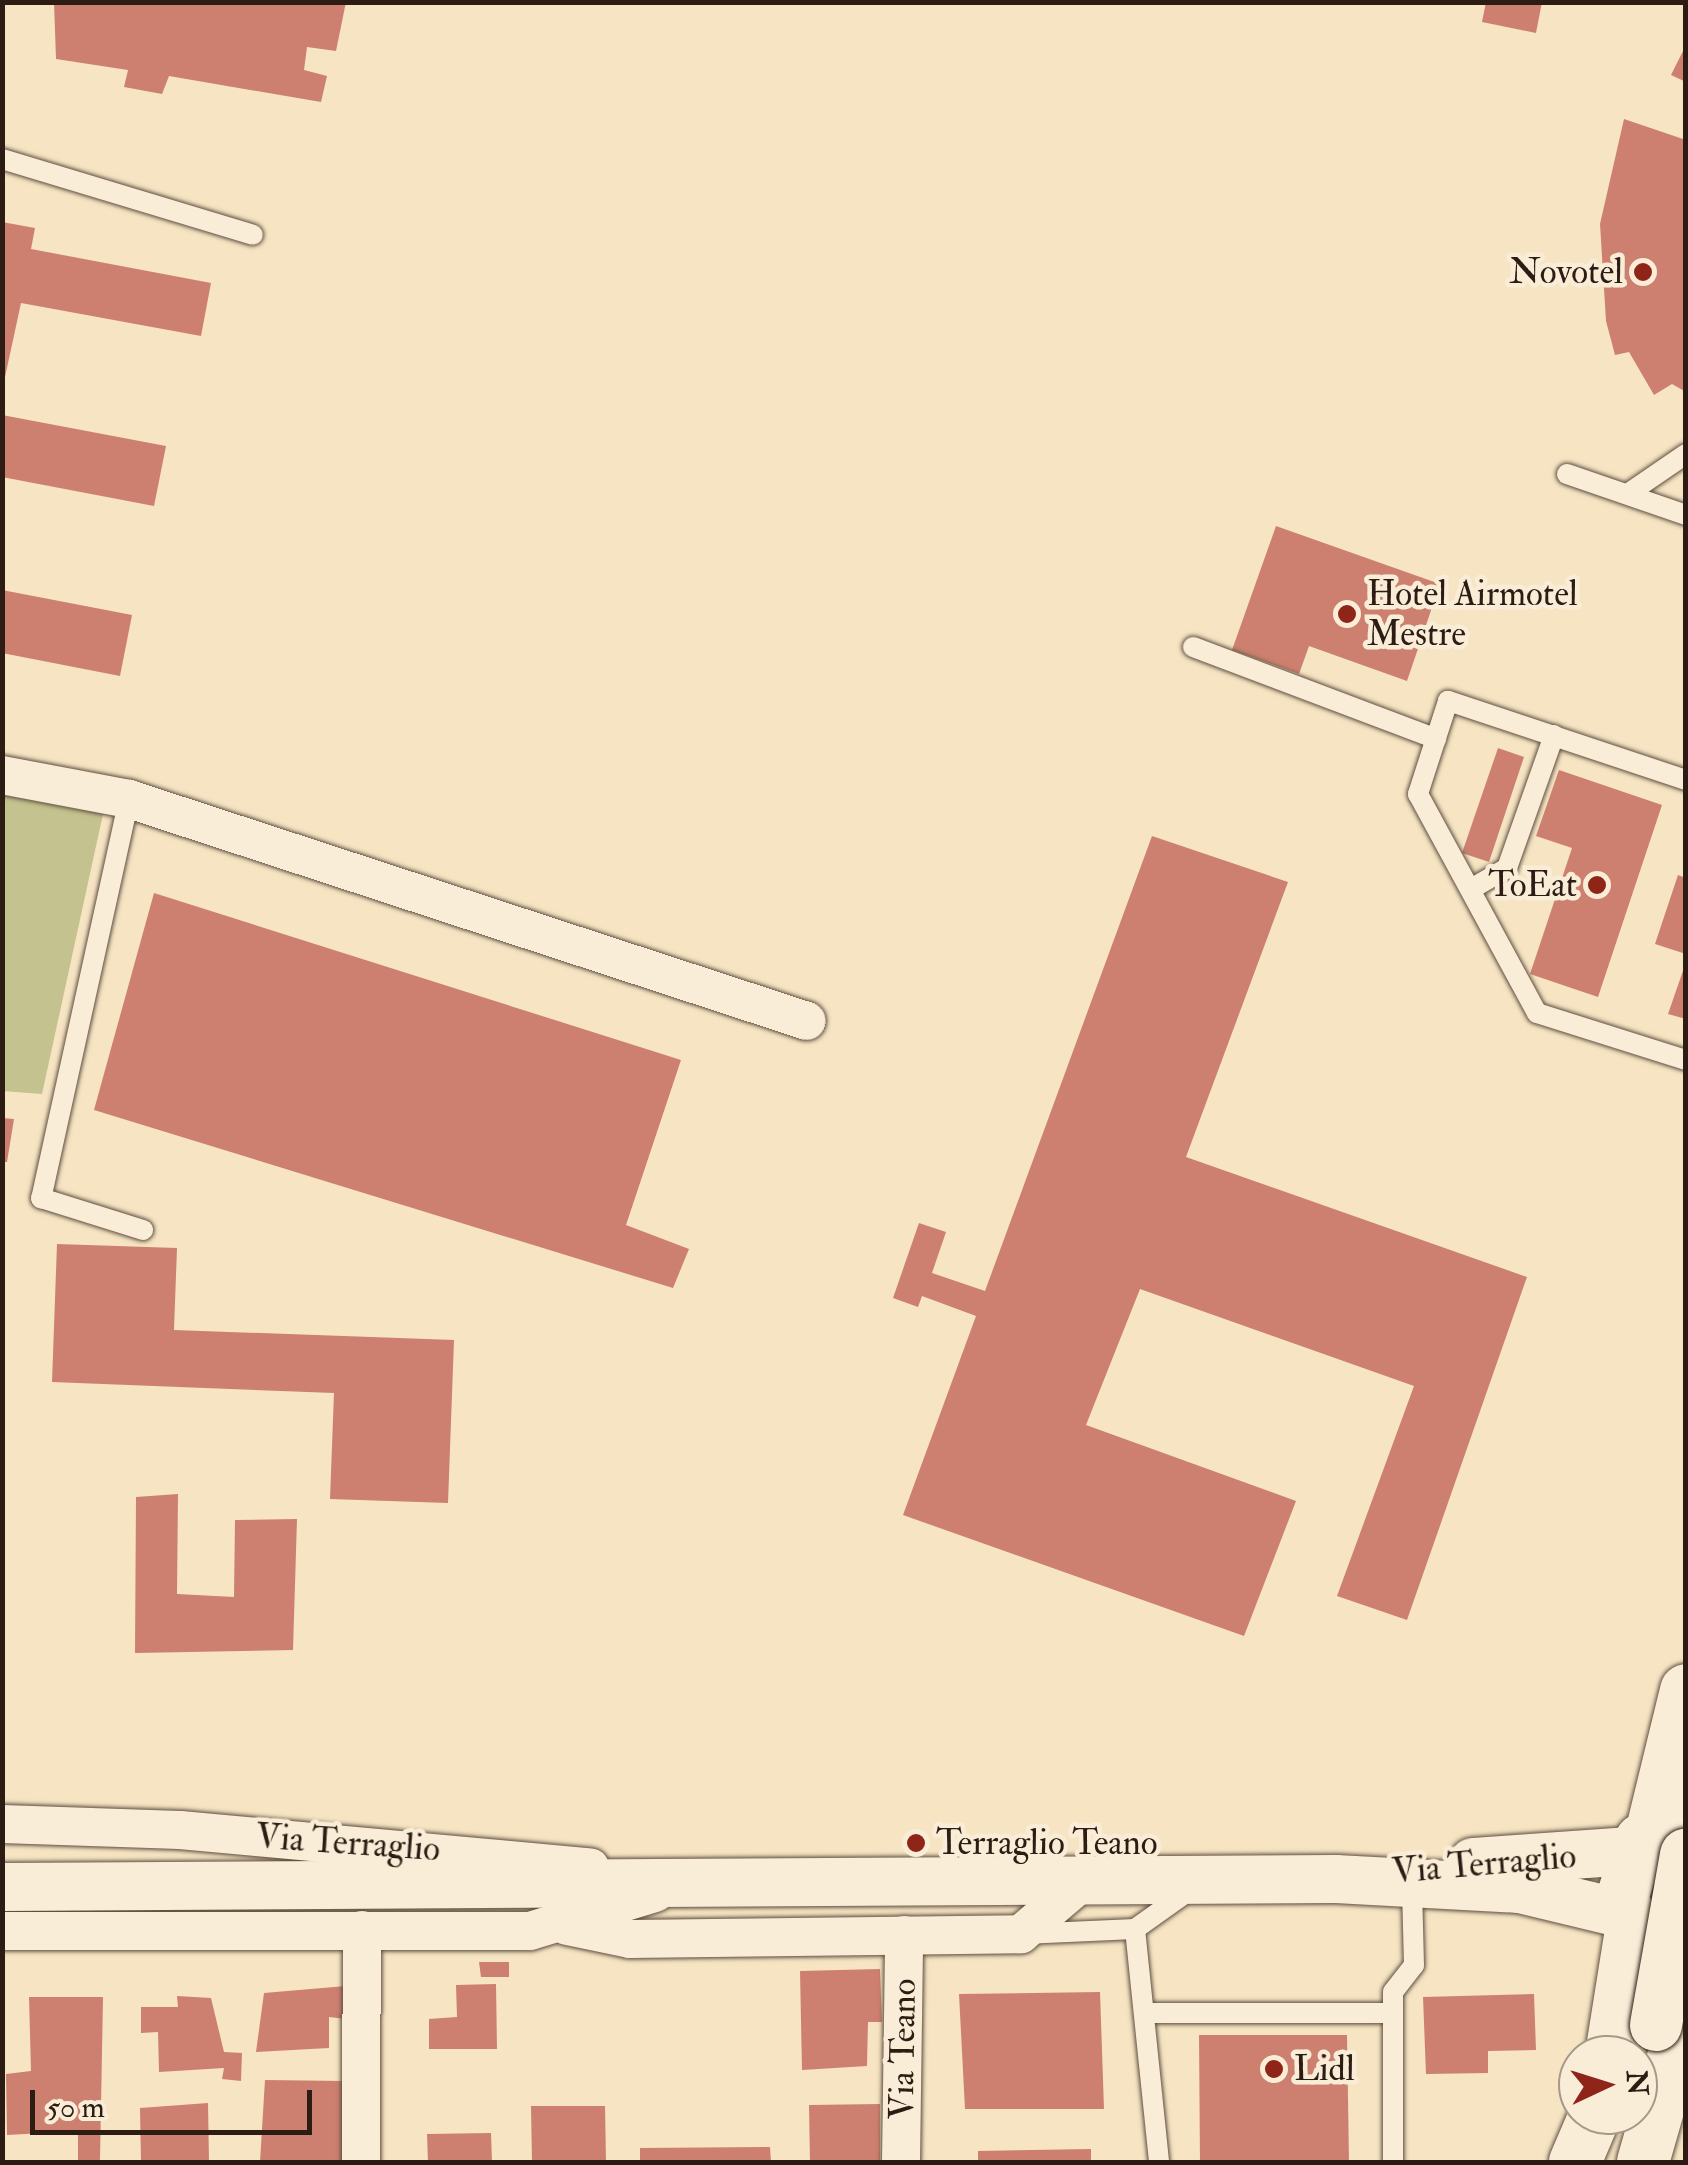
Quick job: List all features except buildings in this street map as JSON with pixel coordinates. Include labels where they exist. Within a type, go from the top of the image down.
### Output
[{"type":"main road","points":[[1645,2035],[1664,1838],[1686,1690]]},
{"type":"main road","points":[[1614,2035],[1628,1922],[1664,1838]]},
{"type":"main road","points":[[1628,1922],[1656,1956],[1686,1968]]},
{"type":"main road","points":[[1644,2162],[1686,2012]]},
{"type":"main road","points":[[1575,2162],[1586,2135]]},
{"type":"main road","points":[[1614,2162],[1624,2135]]},
{"type":"street","points":[[2,775],[129,799],[807,1021]]},
{"type":"street","name":"Via Terraglio","points":[[2,1824],[506,1854],[691,1882]]},
{"type":"street","name":"Via Terraglio","points":[[1336,1879],[1664,1838]]},
{"type":"street","name":"Via Terraglio","points":[[2,1887],[1336,1879],[1520,1889],[1628,1922]]},
{"type":"street","name":"Via Terraglio","points":[[566,1926],[691,1882]]},
{"type":"street","points":[[1021,1934],[1082,1882]]},
{"type":"street","name":"Via Terraglio","points":[[2,1930],[566,1926],[630,1939],[1021,1934]]},
{"type":"street","points":[[361,2162],[362,1930]]},
{"type":"street","name":"Via Teano","points":[[901,2162],[904,1936]]},
{"type":"lane","points":[[2,159],[254,235]]},
{"type":"lane","points":[[1629,493],[1686,454]]},
{"type":"lane","points":[[1568,474],[1686,515]]},
{"type":"lane","points":[[1192,648],[1436,739]]},
{"type":"lane","points":[[1686,780],[1448,701],[1418,794],[1537,1013],[1686,1060]]},
{"type":"lane","points":[[1471,889],[1507,868],[1554,735]]},
{"type":"lane","points":[[129,799],[41,1198],[143,1230]]},
{"type":"lane","points":[[1021,1934],[1135,1930],[1204,1880]]},
{"type":"lane","points":[[1393,2162],[1393,1992],[1414,1965],[1412,1886]]},
{"type":"lane","points":[[1135,1930],[1159,2162]]},
{"type":"lane","points":[[1146,2013],[1393,2014]]},
{"type":"shaded area","points":[[2,795],[103,814],[42,1094],[3,1091]]},
{"type":"place","name":"Novotel","points":[[1643,272]]},
{"type":"place","name":"Hotel Airmotel Mestre","points":[[1347,614]]},
{"type":"place","name":"ToEat","points":[[1597,885]]},
{"type":"place","name":"Terraglio Teano","points":[[916,1843]]},
{"type":"place","name":"Lidl","points":[[1274,2069]]}]
